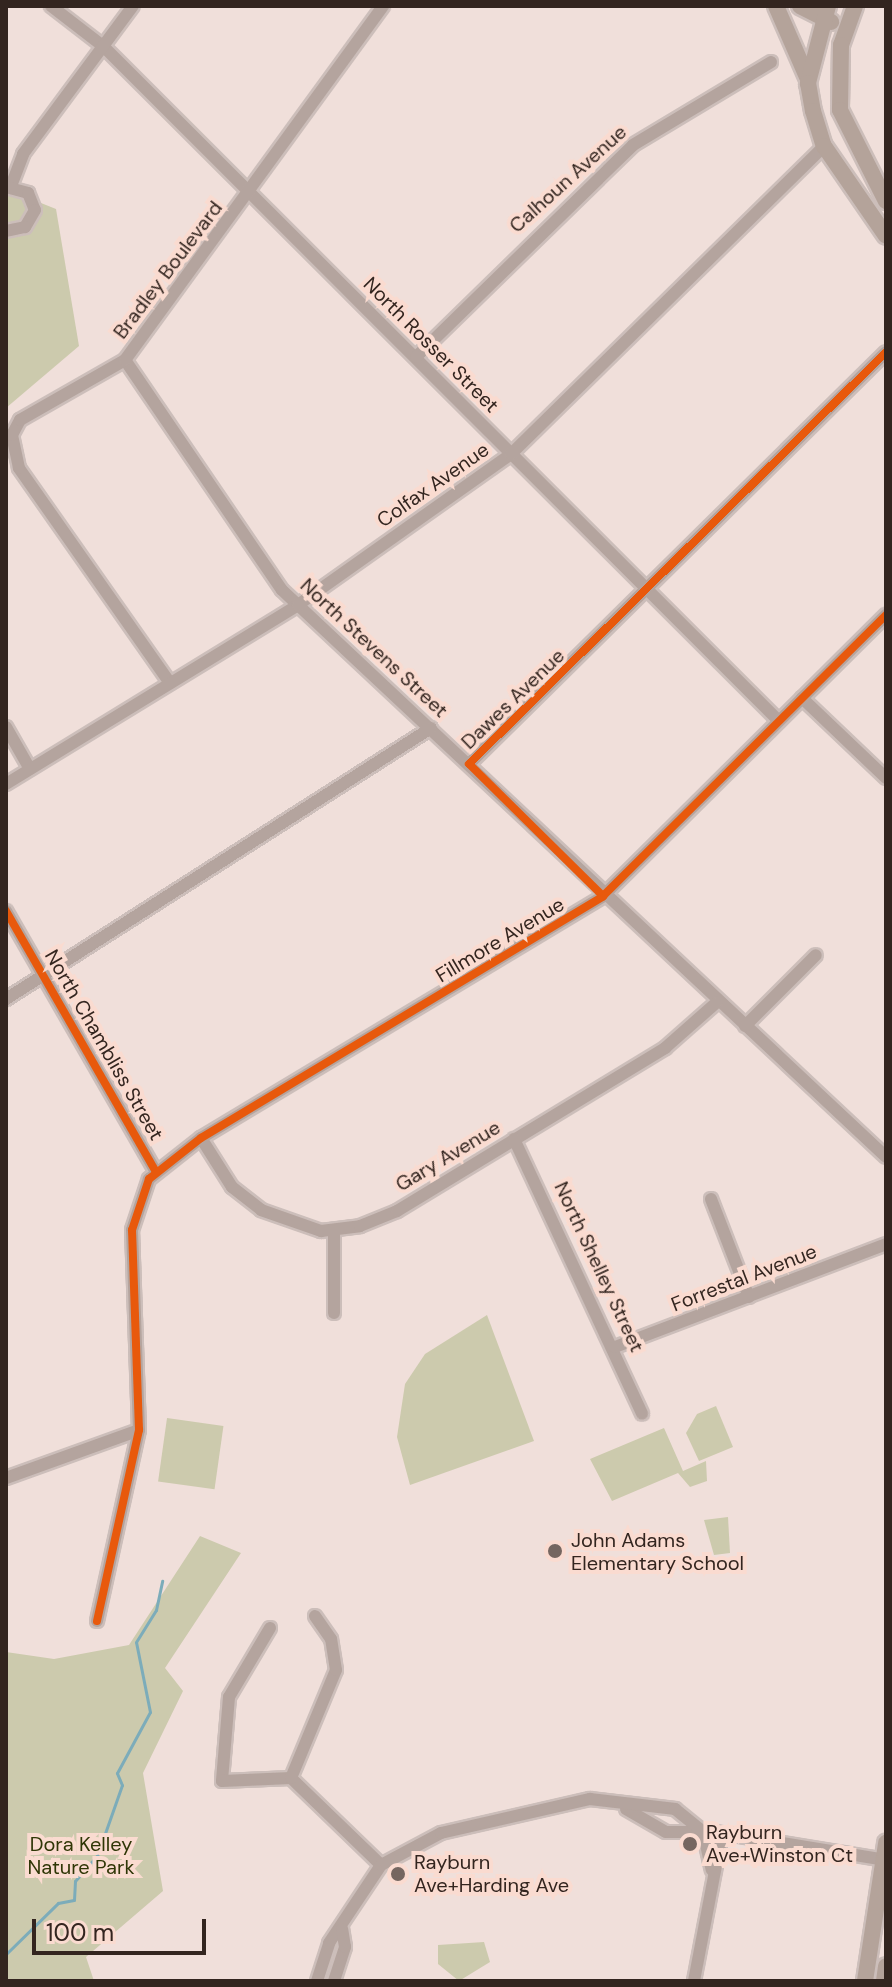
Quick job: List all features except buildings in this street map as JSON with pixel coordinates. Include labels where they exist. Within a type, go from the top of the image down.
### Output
[{"type":"main road","points":[[776,6],[808,83],[824,146],[886,236]]},
{"type":"main road","points":[[800,6],[850,17],[840,110],[886,201]]},
{"type":"main road","points":[[808,83],[827,10]]},
{"type":"main road","points":[[865,1981],[885,1854]]},
{"type":"main road","points":[[884,1981],[886,1966]]},
{"type":"street","name":"North Rosser Street","points":[[51,6],[103,46],[777,719]]},
{"type":"street","points":[[6,231],[25,227],[35,210],[28,193],[9,186],[23,154],[133,6]]},
{"type":"street","name":"Bradley Boulevard","points":[[170,683],[19,468],[11,445],[20,420],[125,360],[249,194],[383,6]]},
{"type":"street","name":"Calhoun Avenue","points":[[416,357],[633,145],[771,62]]},
{"type":"street","name":"Colfax Avenue","points":[[6,784],[298,605],[511,454],[824,146]]},
{"type":"street","name":"Dawes Avenue","points":[[469,764],[649,591],[886,352]]},
{"type":"street","name":"North Stevens Street","points":[[125,360],[298,605],[469,764],[716,1003],[885,1154]]},
{"type":"street","name":"Fillmore Avenue","points":[[156,1172],[201,1138],[603,896],[777,719],[886,615]]},
{"type":"street","points":[[802,698],[886,778]]},
{"type":"street","points":[[6,727],[30,769]]},
{"type":"street","name":"Dawes Avenue","points":[[6,999],[40,972],[431,728]]},
{"type":"street","name":"North Chambliss Street","points":[[6,911],[156,1172],[132,1230],[139,1430],[97,1621]]},
{"type":"street","points":[[745,1026],[816,955]]},
{"type":"street","name":"Gary Avenue","points":[[201,1138],[250,1202],[288,1223],[334,1232],[397,1211],[665,1048],[716,1003]]},
{"type":"street","name":"North Shelley Street","points":[[514,1139],[615,1347],[642,1414]]},
{"type":"street","points":[[711,1199],[749,1297]]},
{"type":"street","points":[[334,1232],[334,1313]]},
{"type":"street","name":"Forrestal Avenue","points":[[615,1347],[886,1244]]},
{"type":"street","points":[[6,1478],[139,1430]]},
{"type":"street","points":[[291,1778],[333,1689],[331,1639],[315,1616]]},
{"type":"street","points":[[270,1628],[229,1697],[221,1778],[291,1778],[381,1865]]},
{"type":"street","points":[[317,1981],[329,1943],[342,1929],[381,1865],[441,1833],[549,1803],[675,1809],[703,1832],[712,1870]]},
{"type":"street","points":[[620,1806],[666,1832],[703,1832],[885,1854]]},
{"type":"street","points":[[694,1981],[712,1870],[722,1834]]},
{"type":"street","points":[[334,1981],[345,1947],[342,1929]]},
{"type":"green space","points":[[6,189],[56,209],[79,346],[6,408]]},
{"type":"green space","points":[[487,1315],[534,1441],[410,1485],[397,1437],[405,1384],[425,1354]]},
{"type":"green space","points":[[716,1406],[733,1447],[699,1461],[686,1433],[697,1414]]},
{"type":"green space","points":[[167,1418],[223,1426],[215,1489],[158,1481]]},
{"type":"green space","points":[[664,1428],[683,1471],[706,1461],[707,1481],[690,1487],[678,1473],[612,1501],[590,1459]]},
{"type":"green space","points":[[728,1517],[730,1553],[714,1555],[704,1520]]},
{"type":"green space","name":"Dora Kelley Nature Park","points":[[200,1536],[241,1553],[165,1668],[183,1691],[143,1773],[163,1891],[86,1957],[94,1981],[6,1981],[6,1652],[54,1659],[129,1645]]},
{"type":"green space","points":[[484,1942],[490,1962],[459,1981],[438,1964],[438,1945]]},
{"type":"waterway","points":[[6,1954],[58,1903],[74,1900],[75,1881],[97,1856],[122,1785],[117,1773],[150,1712],[136,1642],[156,1610],[162,1581]]},
{"type":"cycle path","points":[[603,896],[469,764],[886,352]]},
{"type":"cycle path","points":[[97,1621],[139,1430],[132,1230],[149,1179],[201,1138],[603,896],[886,615]]},
{"type":"cycle path","points":[[6,911],[156,1172]]},
{"type":"place","name":"John Adams Elementary School","points":[[555,1551]]},
{"type":"place","name":"Rayburn Ave+Winston Ct","points":[[690,1844]]},
{"type":"place","name":"Rayburn Ave+Harding Ave","points":[[398,1874]]}]
